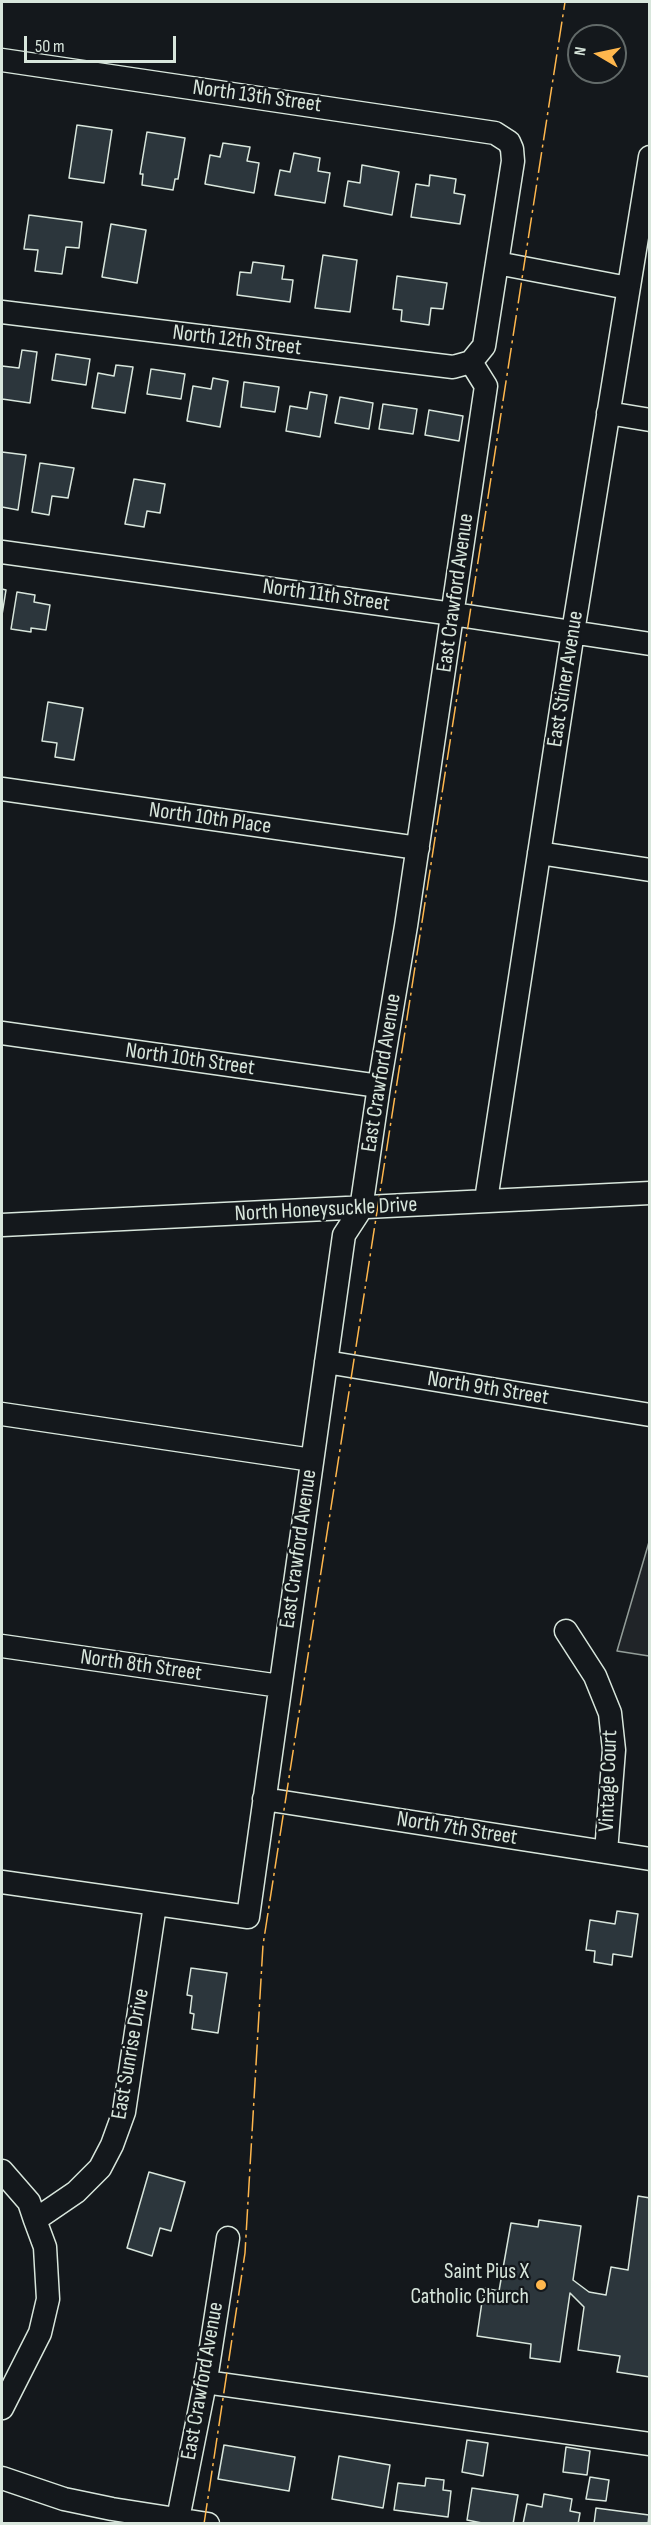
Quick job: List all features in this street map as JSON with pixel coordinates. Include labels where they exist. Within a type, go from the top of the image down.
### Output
[{"type":"street","name":"North 13th Street","points":[[2,60],[495,133],[509,142],[513,161],[497,263]]},
{"type":"street","name":"East Stiner Avenue","points":[[486,1200],[608,413],[628,288],[647,193],[650,158]]},
{"type":"street","points":[[471,362],[484,346],[497,263],[628,288]]},
{"type":"street","name":"North 12th Street","points":[[2,312],[453,367],[471,362]]},
{"type":"street","name":"East Crawford Avenue","points":[[155,1905],[248,1917],[344,1235],[361,1209],[418,848],[486,386],[471,362]]},
{"type":"street","points":[[608,413],[650,420]]},
{"type":"street","name":"North 11th Street","points":[[2,552],[453,614],[650,644]]},
{"type":"street","name":"North 10th Place","points":[[2,789],[418,848]]},
{"type":"street","points":[[539,853],[650,870]]},
{"type":"street","name":"North 10th Street","points":[[2,1033],[379,1086]]},
{"type":"street","name":"North Honeysuckle Drive","points":[[2,1225],[650,1193]]},
{"type":"street","name":"North 9th Street","points":[[326,1362],[650,1415]]},
{"type":"street","points":[[2,1414],[312,1460]]},
{"type":"street","name":"Vintage Court","points":[[566,1631],[596,1676],[610,1713],[614,1750],[606,1852]]},
{"type":"street","name":"North 8th Street","points":[[2,1646],[280,1686]]},
{"type":"street","name":"North 7th Street","points":[[264,1799],[650,1859]]},
{"type":"street","points":[[2,1882],[155,1905]]},
{"type":"street","name":"East Sunrise Drive","points":[[35,2220],[76,2192],[100,2168],[112,2145],[124,2112],[128,2091],[155,1905]]},
{"type":"street","points":[[2,2171],[28,2202],[45,2247],[48,2299],[40,2333],[2,2408]]},
{"type":"street","name":"East Crawford Avenue","points":[[177,2521],[205,2382],[228,2238]]},
{"type":"street","points":[[205,2382],[650,2444]]},
{"type":"street","points":[[2,2478],[64,2499],[177,2521],[208,2523]]},
{"type":"shaded area","points":[[649,1542],[650,1656],[617,1651]]},
{"type":"building","points":[[77,125],[112,130],[104,183],[69,178]]},
{"type":"building","points":[[147,132],[185,138],[178,179],[175,179],[173,190],[142,185],[143,174],[140,174]]},
{"type":"building","points":[[223,143],[250,147],[247,161],[259,163],[254,193],[205,184],[210,155],[220,157]]},
{"type":"building","points":[[294,153],[320,158],[318,171],[330,173],[325,203],[275,195],[280,170],[290,172]]},
{"type":"building","points":[[362,165],[399,172],[392,215],[344,206],[348,181],[360,183]]},
{"type":"building","points":[[430,175],[456,179],[454,193],[465,195],[460,224],[411,217],[416,184],[429,186]]},
{"type":"building","points":[[29,215],[82,222],[79,248],[66,247],[62,274],[35,271],[38,250],[24,249]]},
{"type":"building","points":[[111,224],[146,230],[137,283],[102,277]]},
{"type":"building","points":[[323,255],[357,260],[350,312],[315,308]]},
{"type":"building","points":[[253,262],[284,266],[282,279],[293,280],[290,302],[237,295],[240,272],[251,273]]},
{"type":"building","points":[[397,276],[447,283],[443,309],[431,308],[429,325],[401,321],[402,310],[393,309]]},
{"type":"building","points":[[22,350],[37,352],[30,403],[2,399],[2,366],[19,368]]},
{"type":"building","points":[[56,354],[90,359],[86,385],[52,380]]},
{"type":"building","points":[[116,365],[133,367],[125,413],[92,408],[98,373],[114,376]]},
{"type":"building","points":[[151,369],[185,374],[181,399],[147,394]]},
{"type":"building","points":[[213,378],[228,381],[220,427],[187,421],[193,386],[211,389]]},
{"type":"building","points":[[244,382],[279,387],[275,412],[241,407]]},
{"type":"building","points":[[310,392],[327,395],[320,437],[286,431],[290,406],[307,409]]},
{"type":"building","points":[[340,397],[373,403],[369,429],[335,423]]},
{"type":"building","points":[[383,404],[417,409],[413,434],[379,429]]},
{"type":"building","points":[[429,410],[463,416],[459,441],[425,435]]},
{"type":"building","points":[[2,452],[26,455],[18,510],[2,507]]},
{"type":"building","points":[[40,463],[74,468],[68,498],[52,496],[49,515],[32,512]]},
{"type":"building","points":[[134,479],[165,484],[160,513],[147,511],[144,527],[125,524]]},
{"type":"building","points":[[2,589],[6,590],[2,615]]},
{"type":"building","points":[[17,592],[35,595],[34,602],[50,605],[46,630],[31,628],[31,632],[11,629]]},
{"type":"building","points":[[48,702],[83,708],[74,760],[55,757],[57,743],[42,741]]},
{"type":"building","points":[[617,1911],[638,1914],[632,1957],[613,1954],[612,1965],[594,1962],[595,1951],[586,1950],[590,1920],[615,1924]]},
{"type":"building","points":[[191,1968],[227,1973],[218,2033],[192,2029],[194,2014],[190,2013],[192,1996],[187,1995]]},
{"type":"building","points":[[149,2172],[185,2182],[171,2231],[160,2228],[152,2256],[127,2248]]},
{"type":"building","name":"Saint Pius X Catholic Church","points":[[638,2196],[650,2198],[650,2377],[617,2372],[620,2356],[578,2350],[584,2307],[570,2293],[560,2362],[530,2358],[531,2344],[477,2336],[484,2288],[499,2291],[511,2223],[538,2227],[539,2220],[581,2226],[573,2280],[589,2292],[606,2295],[611,2267],[628,2270]]},
{"type":"building","points":[[467,2440],[488,2443],[483,2476],[462,2472]]},
{"type":"building","points":[[224,2445],[295,2457],[289,2491],[218,2479]]},
{"type":"building","points":[[566,2447],[590,2451],[587,2475],[563,2472]]},
{"type":"building","points":[[339,2456],[390,2465],[383,2508],[332,2499]]},
{"type":"building","points":[[590,2477],[609,2480],[606,2501],[586,2499]]},
{"type":"building","points":[[426,2478],[444,2480],[443,2490],[451,2491],[448,2517],[394,2510],[398,2483],[425,2486]]},
{"type":"building","points":[[472,2488],[518,2495],[513,2524],[487,2524],[467,2520]]},
{"type":"building","points":[[544,2494],[572,2499],[570,2511],[580,2513],[578,2524],[523,2524],[527,2504],[542,2507]]},
{"type":"building","points":[[596,2508],[649,2515],[648,2524],[594,2524]]},
{"type":"power","points":[[204,2524],[245,2253],[263,1945],[565,2]]},
{"type":"place","name":"Saint Pius X Catholic Church","points":[[541,2285]]}]
